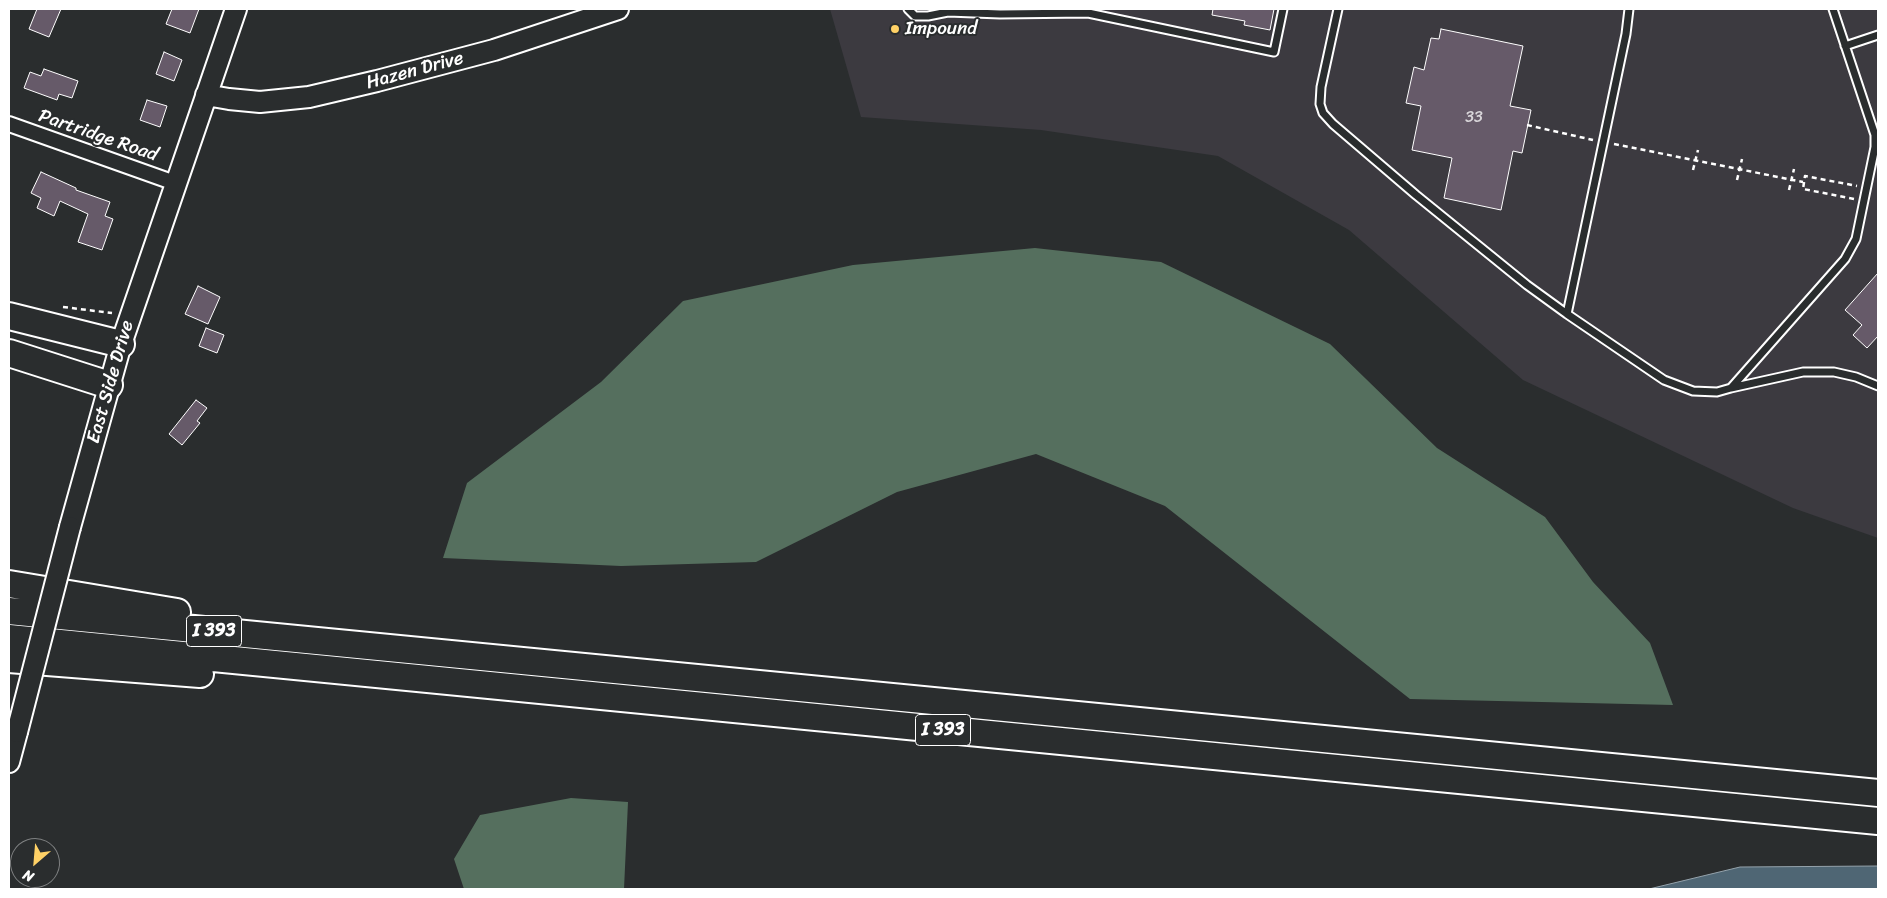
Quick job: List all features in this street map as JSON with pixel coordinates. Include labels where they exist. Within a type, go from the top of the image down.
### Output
[{"type":"highway","points":[[9,316],[121,344]]},
{"type":"highway","points":[[9,353],[109,384]]},
{"type":"highway","points":[[9,584],[419,651]]},
{"type":"highway","name":"I 393","points":[[9,611],[1878,793]]},
{"type":"highway","name":"I 393","points":[[9,638],[1878,821]]},
{"type":"highway","points":[[9,659],[319,684],[565,692]]},
{"type":"main road","name":"East Side Drive","points":[[9,762],[70,527],[121,344],[236,9]]},
{"type":"main road","name":"Hazen Drive","points":[[206,95],[260,102],[309,97],[494,50],[618,9]]},
{"type":"street","name":"Partridge Road","points":[[9,124],[176,183]]},
{"type":"lane","points":[[908,9],[915,16],[928,16],[948,12],[1000,14],[1089,11],[1274,52],[1283,9]]},
{"type":"lane","points":[[1338,9],[1321,87],[1320,104],[1323,113],[1333,124],[1416,195],[1526,285],[1567,314],[1664,380],[1693,391],[1718,392],[1804,372],[1834,372],[1856,377],[1878,386]]},
{"type":"lane","points":[[1567,314],[1626,34],[1629,9]]},
{"type":"lane","points":[[1731,388],[1845,260],[1852,249],[1876,146],[1875,135],[1833,9]]},
{"type":"lane","points":[[1845,46],[1878,35]]},
{"type":"path","points":[[1528,125],[1803,182]]},
{"type":"path","points":[[1693,170],[1698,150]]},
{"type":"path","points":[[1737,180],[1742,159]]},
{"type":"path","points":[[1789,190],[1794,169]]},
{"type":"path","points":[[1826,194],[1803,190],[1805,176],[1867,188]]},
{"type":"path","points":[[58,306],[130,316]]},
{"type":"shaded area","points":[[830,9],[1878,9],[1878,538],[1793,508],[1523,380],[1349,230],[1218,156],[1041,130],[861,117]]},
{"type":"green space","points":[[1035,248],[1161,262],[1330,344],[1437,448],[1545,517],[1593,582],[1650,643],[1673,705],[1410,699],[1165,506],[1036,454],[897,492],[756,562],[621,566],[443,558],[467,483],[601,382],[683,301],[853,265]]},
{"type":"green space","points":[[571,798],[628,802],[624,889],[464,889],[454,859],[480,815]]},
{"type":"water","points":[[1878,866],[1878,889],[1649,889],[1740,867]]},
{"type":"building","points":[[37,9],[61,9],[49,37],[29,29]]},
{"type":"building","points":[[172,9],[199,9],[190,33],[166,24]]},
{"type":"building","points":[[1213,9],[1274,9],[1270,30],[1244,25],[1245,21],[1212,15]]},
{"type":"building","points":[[1441,29],[1523,46],[1510,106],[1531,110],[1522,153],[1513,151],[1501,210],[1444,198],[1452,158],[1412,150],[1421,106],[1406,103],[1414,67],[1424,70],[1431,38],[1439,39]]},
{"type":"building","points":[[164,52],[182,60],[174,81],[156,74]]},
{"type":"building","points":[[44,69],[78,81],[72,98],[59,94],[57,100],[24,88],[30,72],[41,76]]},
{"type":"building","points":[[147,100],[167,106],[160,127],[140,120]]},
{"type":"building","points":[[41,172],[76,188],[76,190],[110,202],[105,216],[113,219],[102,250],[78,242],[88,214],[60,201],[54,216],[37,208],[41,198],[31,193]]},
{"type":"building","points":[[1878,273],[1878,336],[1867,348],[1853,335],[1862,325],[1845,310]]},
{"type":"building","points":[[198,286],[220,297],[208,324],[185,314]]},
{"type":"building","points":[[206,328],[224,335],[217,353],[199,346]]},
{"type":"building","points":[[196,400],[207,408],[197,421],[200,423],[182,445],[169,434]]},
{"type":"place","name":"Impound","points":[[895,29]]}]
